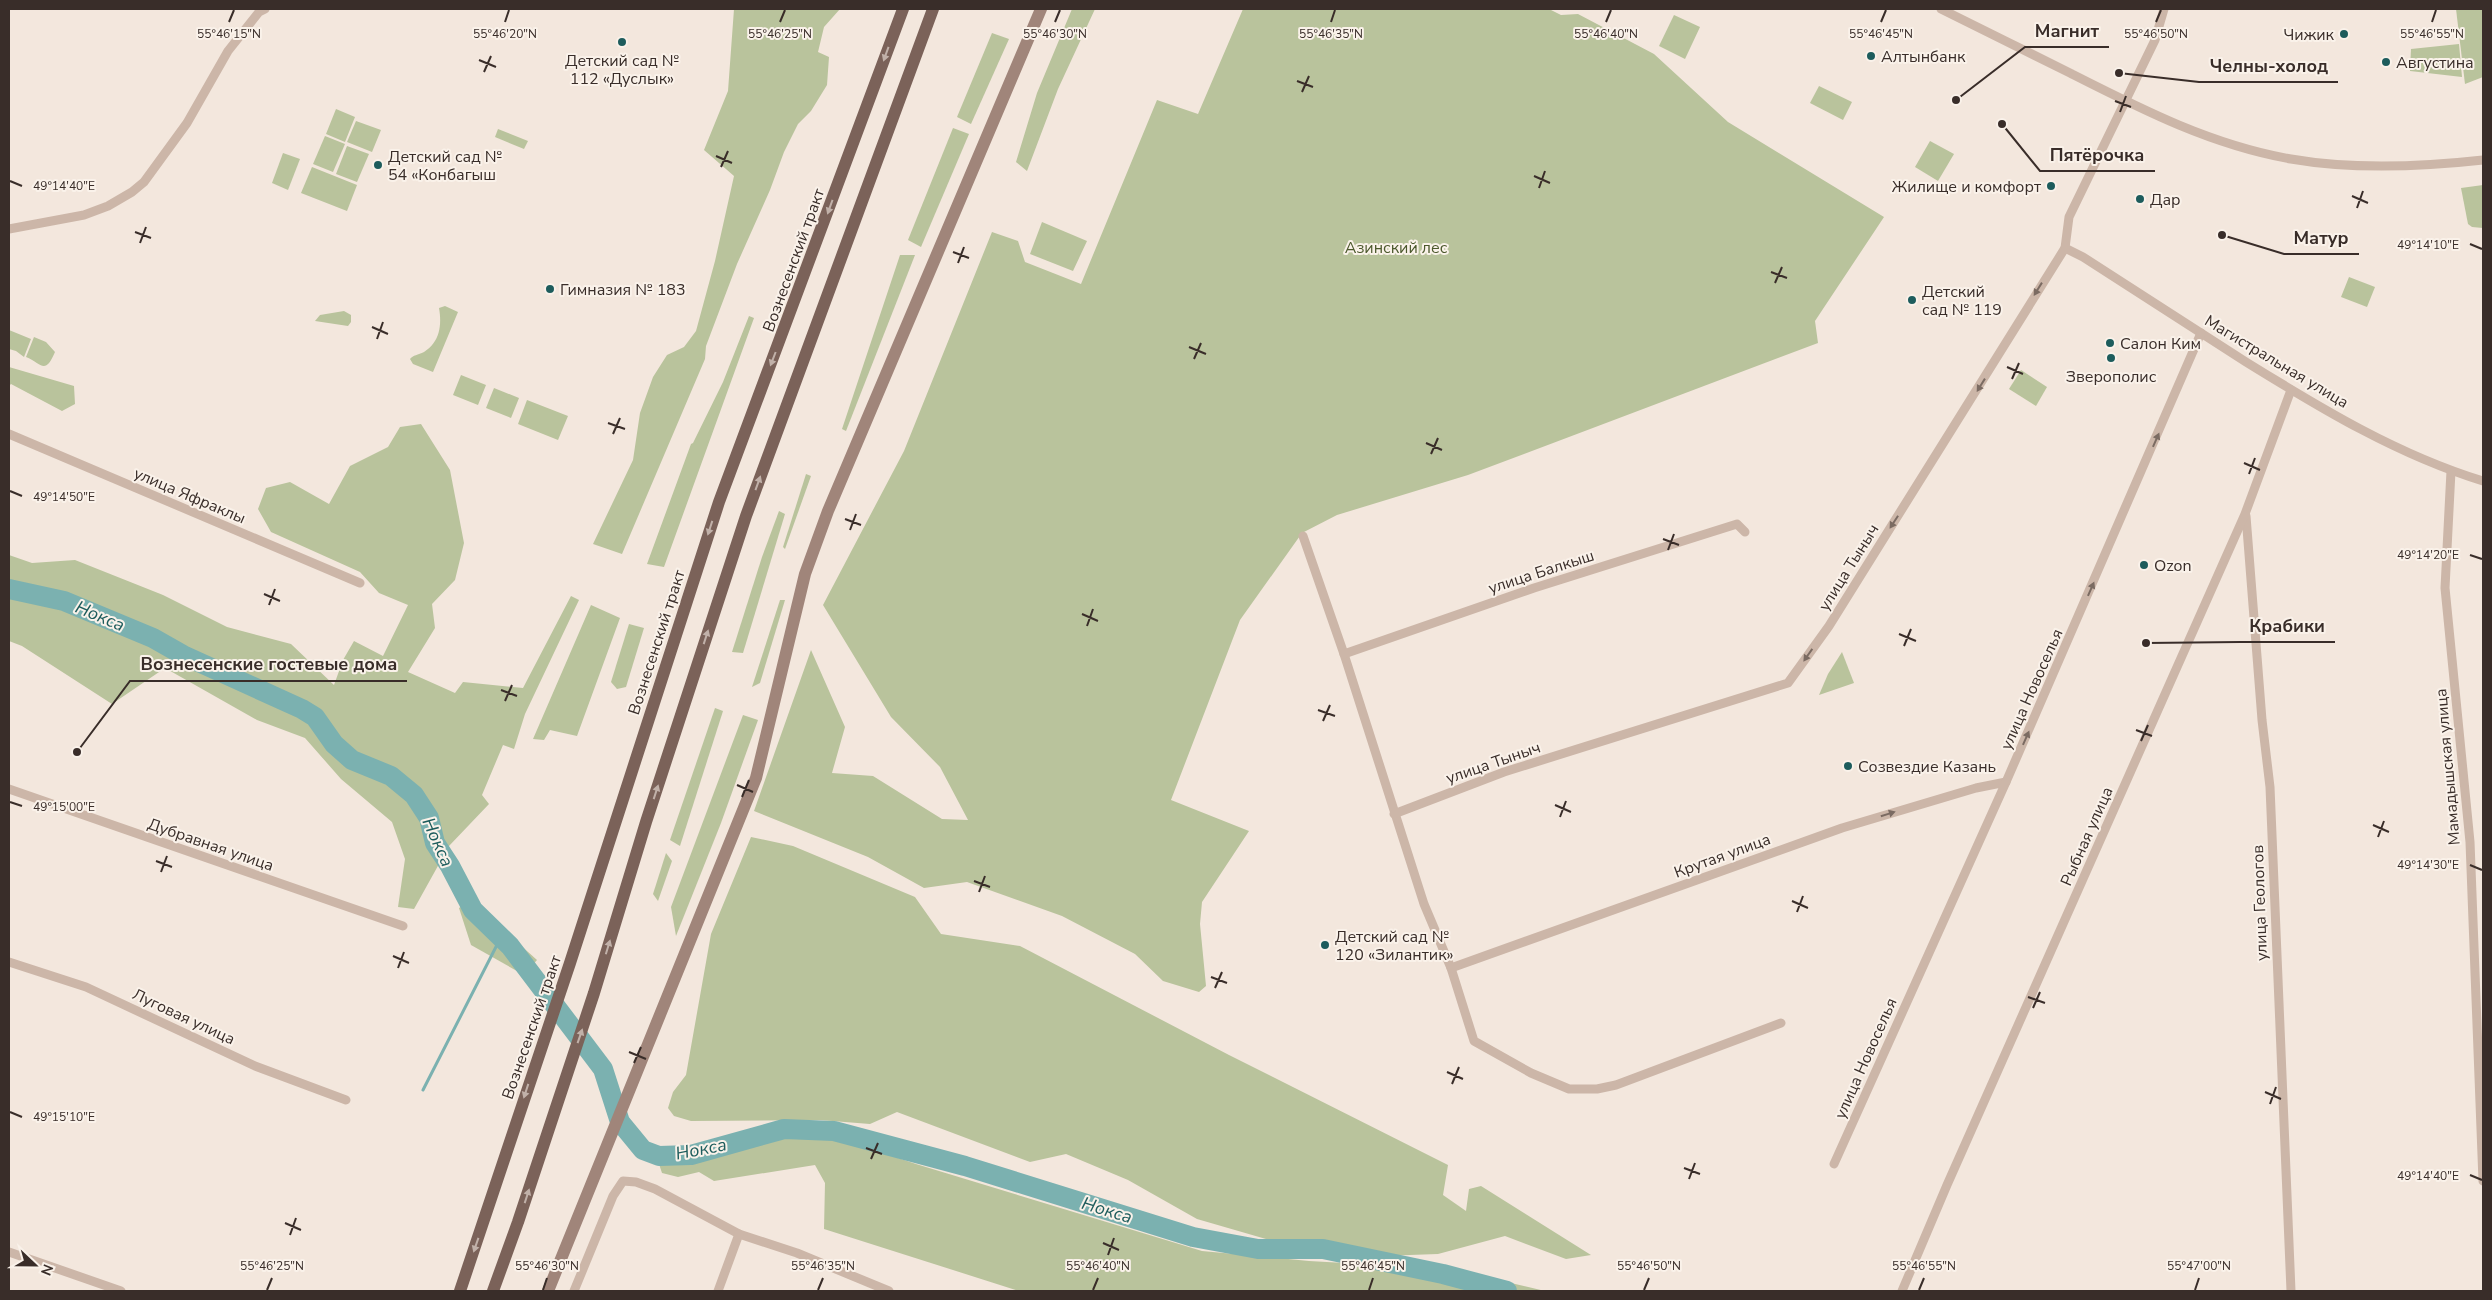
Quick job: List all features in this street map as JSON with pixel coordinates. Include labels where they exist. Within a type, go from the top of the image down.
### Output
[{"type":"main road","name":"Вознесенский тракт","points":[[460,1291],[570,963],[718,502],[902,9]]},
{"type":"main road","points":[[492,1291],[518,1222],[594,994],[646,822],[746,516],[933,9]]},
{"type":"street","points":[[9,229],[84,215],[108,206],[132,192],[144,182],[187,123],[228,50],[259,12],[265,9]]},
{"type":"street","points":[[548,1291],[756,778],[805,574],[828,511],[1041,9]]},
{"type":"street","points":[[1941,9],[2125,101],[2203,136],[2245,149],[2290,159],[2334,165],[2378,166],[2483,160]]},
{"type":"street","name":"улица Тыныч","points":[[1394,814],[1504,772],[1788,683],[1829,626],[2065,248],[2069,217],[2155,40],[2164,9]]},
{"type":"street","name":"Магистральная улица","points":[[2065,248],[2083,257],[2291,390],[2392,447],[2451,471],[2483,481]]},
{"type":"street","name":"улица Новоселья","points":[[1834,1164],[2006,782],[2202,333]]},
{"type":"street","name":"Рыбная улица","points":[[1902,1291],[1951,1176],[2246,514],[2291,390]]},
{"type":"street","name":"улица Яфраклы","points":[[9,434],[360,583]]},
{"type":"street","name":"Мамадышская улица","points":[[2451,471],[2445,588],[2470,842],[2483,1181]]},
{"type":"street","name":"улица Геологов","points":[[2246,514],[2262,720],[2270,787],[2291,1291]]},
{"type":"street","name":"улица Балкыш","points":[[1344,654],[1534,588],[1737,524],[1745,532]]},
{"type":"street","points":[[1304,536],[1424,904],[1452,968],[1474,1041],[1531,1072],[1570,1090],[1597,1089],[1616,1085],[1781,1022]]},
{"type":"street","name":"Крутая улица","points":[[1452,968],[1842,828],[1976,788],[2006,782]]},
{"type":"street","name":"Дубравная улица","points":[[9,789],[403,926]]},
{"type":"street","name":"Луговая улица","points":[[9,962],[86,987],[256,1066],[346,1100]]},
{"type":"street","points":[[574,1291],[613,1196],[623,1181],[636,1182],[655,1189],[740,1234],[797,1253],[878,1289],[889,1291]]},
{"type":"street","points":[[718,1291],[740,1234]]},
{"type":"street","points":[[9,1252],[121,1291]]},
{"type":"green space","points":[[734,9],[840,9],[824,27],[818,52],[829,57],[827,85],[811,111],[798,124],[784,152],[770,190],[737,264],[706,346],[705,359],[622,554],[593,544],[633,460],[640,413],[653,377],[667,355],[684,347],[696,331],[715,261],[734,176],[704,150],[728,91]]},
{"type":"green space","points":[[1072,9],[1095,9],[1058,89],[1027,171],[1016,162],[1037,93]]},
{"type":"green space","name":"Азинский лес","points":[[1243,9],[1549,9],[1561,15],[1578,14],[1654,54],[1728,122],[1884,217],[1815,321],[1818,343],[1468,475],[1337,515],[1302,533],[1240,620],[1171,800],[1249,831],[1202,902],[1200,924],[1206,986],[1199,992],[1163,981],[1135,954],[1062,916],[967,882],[924,888],[868,857],[754,811],[811,650],[845,727],[832,773],[873,776],[942,819],[968,820],[940,767],[891,717],[823,605],[904,451],[992,232],[1018,241],[1025,262],[1081,284],[1157,100],[1198,114]]},
{"type":"green space","points":[[2456,9],[2483,9],[2483,77],[2465,84]]},
{"type":"green space","points":[[1674,15],[1700,27],[1685,59],[1659,46]]},
{"type":"green space","points":[[992,33],[1009,39],[971,124],[957,117]]},
{"type":"green space","points":[[2459,44],[2462,77],[2410,71],[2411,49]]},
{"type":"green space","points":[[1819,86],[1852,102],[1843,120],[1810,103]]},
{"type":"green space","points":[[336,109],[355,117],[345,142],[326,134]]},
{"type":"green space","points":[[356,121],[381,130],[372,152],[347,142]]},
{"type":"green space","points":[[953,128],[969,134],[921,247],[908,240]]},
{"type":"green space","points":[[498,129],[528,141],[524,149],[495,137]]},
{"type":"green space","points":[[325,136],[345,144],[333,172],[313,164]]},
{"type":"green space","points":[[1930,141],[1954,154],[1938,181],[1915,167]]},
{"type":"green space","points":[[347,146],[369,154],[357,182],[336,174]]},
{"type":"green space","points":[[283,153],[300,159],[288,190],[272,183]]},
{"type":"green space","points":[[312,167],[357,185],[347,211],[301,193]]},
{"type":"green space","points":[[2483,185],[2483,228],[2472,227],[2468,224],[2461,188]]},
{"type":"green space","points":[[1042,222],[1087,241],[1073,271],[1030,254]]},
{"type":"green space","points":[[900,255],[915,255],[846,431],[842,429]]},
{"type":"green space","points":[[2349,277],[2375,287],[2367,307],[2341,297]]},
{"type":"green space","points":[[445,306],[458,312],[433,372],[413,364],[410,359],[424,352],[434,343],[440,327],[439,308]]},
{"type":"green space","points":[[344,311],[351,315],[351,322],[348,326],[315,321],[320,315]]},
{"type":"green space","points":[[749,316],[754,318],[664,567],[647,564],[691,444],[723,382]]},
{"type":"green space","points":[[9,330],[31,339],[24,357],[16,351],[9,349]]},
{"type":"green space","points":[[34,337],[46,342],[55,352],[45,366],[26,357]]},
{"type":"green space","points":[[9,367],[74,386],[75,404],[62,411],[11,384],[9,386]]},
{"type":"green space","points":[[2021,370],[2047,387],[2036,406],[2009,389]]},
{"type":"green space","points":[[461,375],[486,385],[478,405],[453,395]]},
{"type":"green space","points":[[494,388],[519,398],[511,418],[486,408]]},
{"type":"green space","points":[[527,400],[568,416],[558,440],[518,424]]},
{"type":"green space","points":[[421,424],[450,470],[464,543],[455,580],[432,604],[435,628],[408,672],[455,693],[463,682],[523,688],[571,596],[579,600],[525,714],[514,749],[503,745],[482,795],[489,804],[449,846],[414,909],[398,907],[405,859],[392,822],[341,779],[305,738],[257,720],[165,668],[112,704],[22,646],[9,641],[9,555],[32,563],[75,560],[163,595],[227,627],[291,644],[334,685],[343,660],[354,641],[383,656],[408,605],[379,593],[360,572],[271,532],[258,509],[266,488],[290,482],[329,504],[350,466],[388,447],[400,427]]},
{"type":"green space","points":[[806,474],[811,476],[785,549],[783,547]]},
{"type":"green space","points":[[779,511],[785,514],[743,653],[732,652],[762,557]]},
{"type":"green space","points":[[780,600],[785,600],[760,683],[752,687]]},
{"type":"green space","points":[[591,605],[620,618],[577,736],[550,730],[544,740],[533,739]]},
{"type":"green space","points":[[629,624],[644,628],[626,687],[617,689],[611,682]]},
{"type":"green space","points":[[1842,652],[1854,683],[1819,695],[1828,674]]},
{"type":"green space","points":[[715,708],[723,711],[680,846],[670,840]]},
{"type":"green space","points":[[743,715],[758,720],[721,823],[676,936],[671,907]]},
{"type":"green space","points":[[751,837],[793,846],[915,897],[941,934],[1020,946],[1229,1055],[1448,1165],[1443,1195],[1466,1211],[1469,1189],[1481,1186],[1591,1255],[1566,1259],[1505,1236],[1438,1254],[1352,1257],[1304,1250],[1197,1219],[1128,1180],[1066,1154],[1030,1162],[897,1112],[870,1124],[820,1120],[691,1121],[674,1116],[668,1108],[673,1092],[686,1075],[711,934]]},
{"type":"green space","points":[[666,853],[672,861],[658,901],[653,894]]},
{"type":"green space","points":[[471,901],[537,960],[524,975],[471,945],[459,908]]},
{"type":"green space","points":[[785,1134],[833,1136],[916,1164],[1202,1251],[1309,1261],[1451,1269],[1545,1291],[1019,1291],[824,1229],[825,1183],[815,1165],[714,1181],[699,1172],[678,1177],[662,1173],[658,1161],[686,1162],[732,1147]]},
{"type":"waterway","name":"Нокса","points":[[9,589],[64,601],[153,638],[183,655],[302,709],[315,717],[334,744],[352,760],[391,776],[414,795],[429,818],[435,843],[450,866],[473,910],[510,946],[603,1069],[620,1122],[643,1150],[659,1156],[691,1155],[784,1129],[834,1131],[965,1166],[1193,1237],[1258,1249],[1323,1249],[1443,1274],[1507,1291]]},
{"type":"waterway","points":[[423,1090],[501,937]]},
{"type":"place","name":"Чижик","points":[[2344,34]]},
{"type":"place","name":"Детский сад № 112 «Дуслык»","points":[[622,42]]},
{"type":"place","name":"Алтынбанк","points":[[1871,56]]},
{"type":"place","name":"Августина","points":[[2386,62]]},
{"type":"place","name":"Челны-холод","points":[[2119,73]]},
{"type":"place","name":"Магнит","points":[[1956,100]]},
{"type":"place","name":"Пятёрочка","points":[[2002,124]]},
{"type":"place","name":"Детский сад № 54 «Конбагыш","points":[[378,165]]},
{"type":"place","name":"Жилище и комфорт","points":[[2051,186]]},
{"type":"place","name":"Дар","points":[[2140,199]]},
{"type":"place","name":"Матур","points":[[2222,235]]},
{"type":"place","name":"Гимназия № 183","points":[[550,289]]},
{"type":"place","name":"Детский сад № 119","points":[[1912,300]]},
{"type":"place","name":"Салон Ким","points":[[2110,343]]},
{"type":"place","name":"Зверополис","points":[[2111,358]]},
{"type":"place","name":"Ozon","points":[[2144,565]]},
{"type":"place","name":"Крабики","points":[[2146,643]]},
{"type":"place","name":"Вознесенские гостевые дома","points":[[77,752]]},
{"type":"place","name":"Созвездие Казань","points":[[1848,766]]},
{"type":"place","name":"Детский сад № 120 «Зилантик»","points":[[1325,945]]}]
